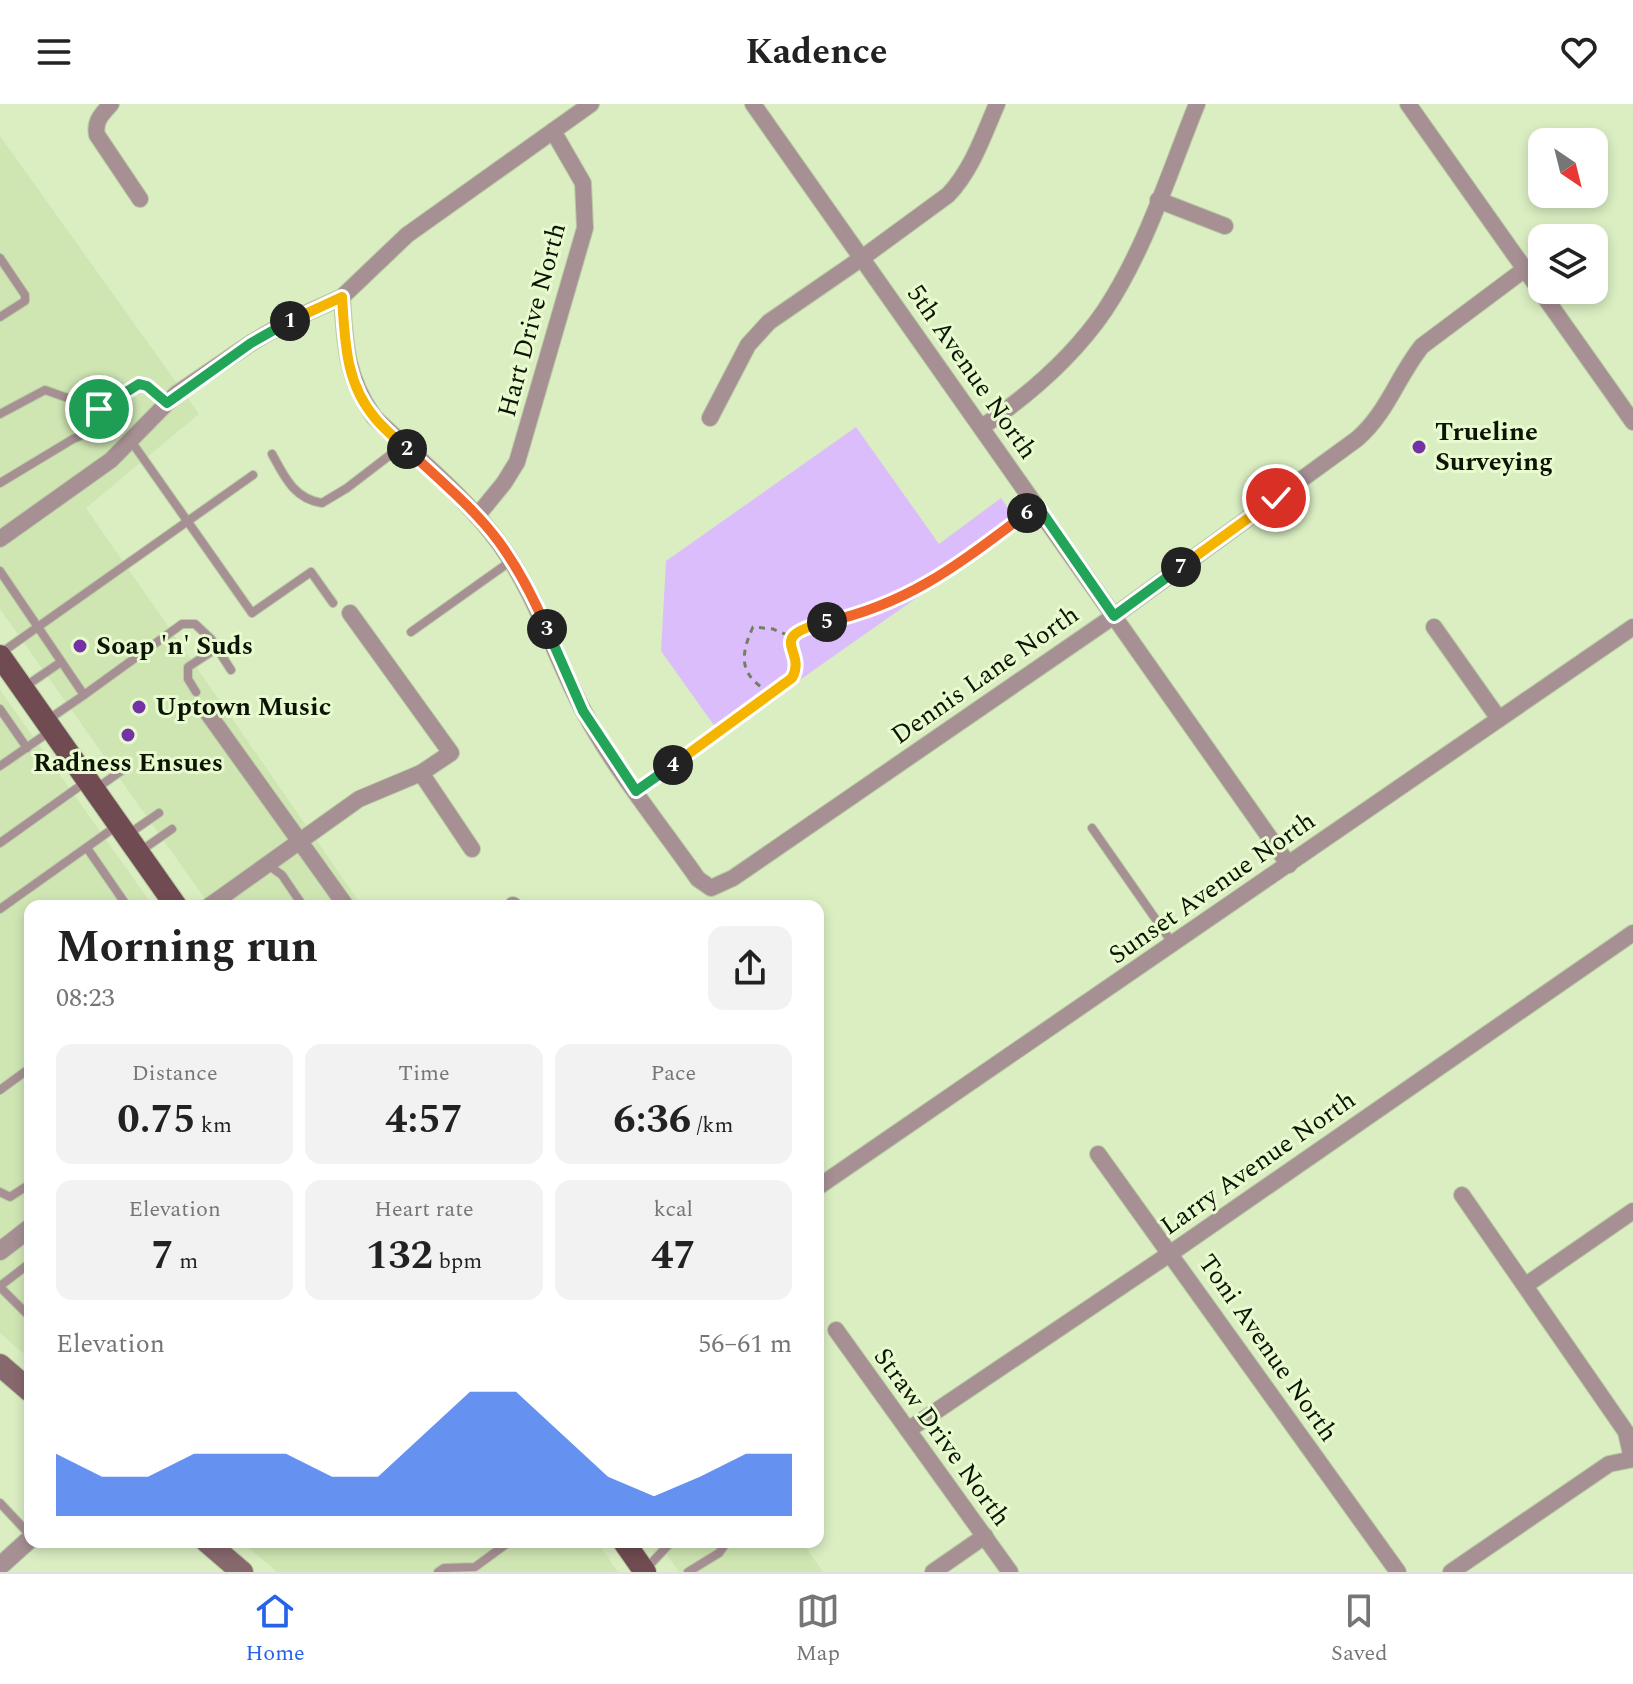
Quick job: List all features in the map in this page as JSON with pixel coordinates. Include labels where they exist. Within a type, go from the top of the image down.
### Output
[{"type":"main road","points":[[0,655],[172,900]]},
{"type":"main road","points":[[0,1365],[24,1386]]},
{"type":"main road","points":[[214,1548],[242,1572]]},
{"type":"main road","points":[[628,1548],[645,1572]]},
{"type":"street","points":[[111,104],[99,117],[97,135],[140,199]]},
{"type":"street","points":[[0,539],[85,481],[131,441],[167,403],[251,343],[287,322],[342,297],[407,235],[591,104]]},
{"type":"street","name":"5th Avenue North","points":[[753,104],[1289,865]]},
{"type":"street","points":[[710,418],[757,333],[948,195],[970,165],[997,104]]},
{"type":"street","points":[[982,427],[1047,376],[1097,321],[1126,273],[1197,104]]},
{"type":"street","points":[[1408,104],[1633,422]]},
{"type":"street","name":"Hart Drive North","points":[[477,516],[517,462],[585,228],[583,183],[553,131]]},
{"type":"street","points":[[1158,200],[1225,226]]},
{"type":"street","name":"Dennis Lane North","points":[[636,791],[698,879],[711,888],[733,878],[1114,616],[1357,439],[1375,423],[1422,346],[1525,269]]},
{"type":"street","points":[[342,297],[346,352],[351,376],[362,400],[374,417],[477,516],[511,561],[540,613],[583,711],[636,791]]},
{"type":"street","points":[[223,900],[359,799],[421,773],[451,753],[350,613]]},
{"type":"street","points":[[1434,627],[1499,719]]},
{"type":"street","name":"Sunset Avenue North","points":[[824,1183],[1633,627]]},
{"type":"street","points":[[207,712],[342,900]]},
{"type":"street","points":[[421,773],[472,849]]},
{"type":"street","name":"Larry Avenue North","points":[[908,1430],[1171,1253],[1633,933]]},
{"type":"street","name":"Toni Avenue North","points":[[1098,1154],[1398,1572]]},
{"type":"street","points":[[1451,1572],[1609,1464],[1632,1459],[1626,1432],[1462,1195]]},
{"type":"street","points":[[1526,1285],[1633,1211]]},
{"type":"street","points":[[0,1251],[24,1233]]},
{"type":"street","name":"Straw Drive North","points":[[836,1330],[1010,1572]]},
{"type":"street","points":[[933,1572],[985,1536]]},
{"type":"street","points":[[0,1566],[24,1543]]},
{"type":"lane","points":[[0,258],[25,295],[25,301],[0,317]]},
{"type":"lane","points":[[0,483],[73,439],[85,435],[94,426],[99,409],[139,384],[147,386],[167,403]]},
{"type":"lane","points":[[0,414],[45,390],[99,409]]},
{"type":"lane","points":[[131,441],[252,613],[311,572],[333,603]]},
{"type":"lane","points":[[272,454],[289,485],[311,501],[322,503],[403,445]]},
{"type":"lane","points":[[0,655],[253,475]]},
{"type":"lane","points":[[411,632],[511,561]]},
{"type":"lane","points":[[0,571],[84,695]]},
{"type":"lane","points":[[0,766],[27,748],[84,695],[182,624],[195,624],[217,648],[231,670]]},
{"type":"lane","points":[[196,692],[188,679],[188,667],[217,648]]},
{"type":"lane","points":[[23,689],[61,662]]},
{"type":"lane","points":[[0,709],[27,748]]},
{"type":"lane","points":[[0,843],[91,785],[127,767]]},
{"type":"lane","points":[[128,838],[159,813]]},
{"type":"lane","points":[[1092,828],[1173,944]]},
{"type":"lane","points":[[0,909],[87,848],[172,829]]},
{"type":"lane","points":[[87,848],[123,900]]},
{"type":"lane","points":[[268,865],[282,875],[299,900]]},
{"type":"lane","points":[[0,1090],[24,1072]]},
{"type":"lane","points":[[0,1192],[10,1197],[24,1188]]},
{"type":"lane","points":[[24,1268],[0,1287],[24,1311]]},
{"type":"lane","points":[[0,1503],[24,1530]]},
{"type":"lane","points":[[438,1572],[444,1568],[475,1567],[501,1548]]},
{"type":"lane","points":[[645,1572],[666,1548]]},
{"type":"lane","points":[[688,1572],[723,1548]]},
{"type":"path","points":[[636,791],[760,704],[795,674],[790,645],[793,637],[803,629],[883,607],[921,588],[951,570],[1037,505]]},
{"type":"path","points":[[770,693],[752,681],[744,663],[744,647],[751,625],[793,637]]},
{"type":"shaded area","points":[[0,136],[199,414],[86,508],[358,900],[206,900],[0,609]]},
{"type":"shaded area","points":[[856,427],[939,544],[1001,498],[1020,525],[652,784],[649,779],[718,731],[661,651],[666,561]]},
{"type":"shaded area","points":[[0,690],[149,900],[24,900],[24,1354],[0,1333]]},
{"type":"shaded area","points":[[249,1548],[601,1548],[618,1572],[277,1572]]},
{"type":"shaded area","points":[[662,1548],[806,1548],[823,1572],[679,1572]]},
{"type":"place","name":"Trueline Surveying","points":[[1419,447]]},
{"type":"place","name":"Soap 'n' Suds","points":[[80,646]]},
{"type":"place","name":"Uptown Music","points":[[139,707]]},
{"type":"place","name":"Radness Ensues","points":[[128,735]]},
{"type":"route","points":[[99,409],[139,384],[147,386],[167,403],[251,343],[287,322],[342,297],[346,352],[351,376],[362,400],[374,417],[477,516],[499,543],[540,613],[583,711],[636,791],[792,678],[796,670],[790,645],[795,633],[871,611],[907,595],[951,570],[1037,505],[1114,616],[1276,498]]}]
